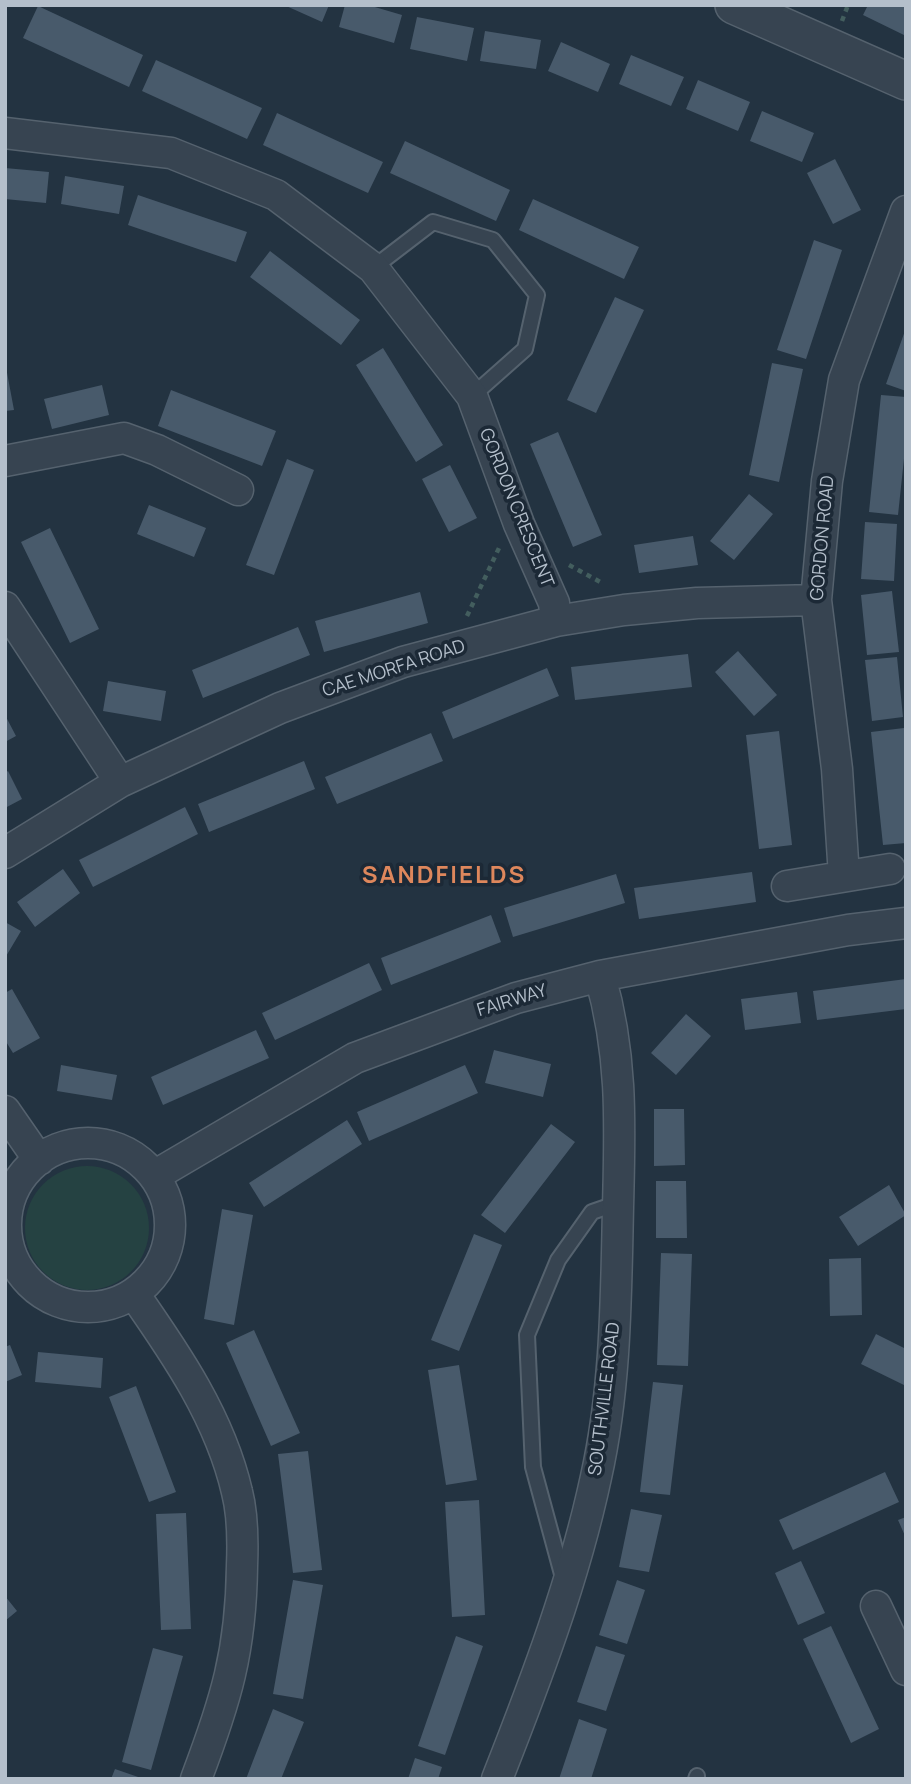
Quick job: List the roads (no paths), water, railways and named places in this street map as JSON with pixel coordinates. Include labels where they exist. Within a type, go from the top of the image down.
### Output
[{"type":"street","points":[[734,5],[906,81]]},
{"type":"street","name":"GORDON CRESCENT","points":[[5,133],[171,153],[276,195],[373,268],[472,396],[519,524],[554,603],[556,621]]},
{"type":"street","name":"GORDON ROAD","points":[[844,876],[837,769],[816,600],[827,481],[844,380],[906,211]]},
{"type":"street","points":[[5,461],[124,438],[157,450],[238,490]]},
{"type":"street","name":"CAE MORFA ROAD","points":[[5,853],[120,782],[280,708],[402,662],[556,621],[625,610],[697,603],[816,600]]},
{"type":"street","points":[[5,607],[120,782]]},
{"type":"street","points":[[787,887],[890,869]]},
{"type":"street","name":"FAIRWAY","points":[[154,1176],[355,1058],[516,998],[600,976],[849,930],[906,923]]},
{"type":"street","name":"SOUTHVILLE ROAD","points":[[497,1779],[566,1591],[597,1475],[615,1341],[622,1122],[614,1035],[600,976]]},
{"type":"street","points":[[5,1111],[39,1160]]},
{"type":"street","points":[[79,1144],[100,1144],[120,1150],[139,1161],[154,1176],[169,1211],[167,1249],[148,1281],[134,1293],[95,1307],[74,1306],[54,1300],[14,1279],[12,1255],[6,1235],[6,1213],[18,1184],[39,1160],[58,1149],[79,1144]]},
{"type":"street","points":[[134,1293],[201,1399],[220,1440],[238,1492],[243,1540],[242,1591],[235,1665],[224,1705],[196,1779]]},
{"type":"street","points":[[876,1606],[906,1670]]},
{"type":"lane","points":[[373,268],[433,222],[493,240],[537,295],[525,349],[472,396]]},
{"type":"lane","points":[[566,1591],[533,1467],[527,1335],[558,1260],[592,1212],[618,1203]]},
{"type":"district","name":"SANDFIELDS","points":[[444,876]]}]
